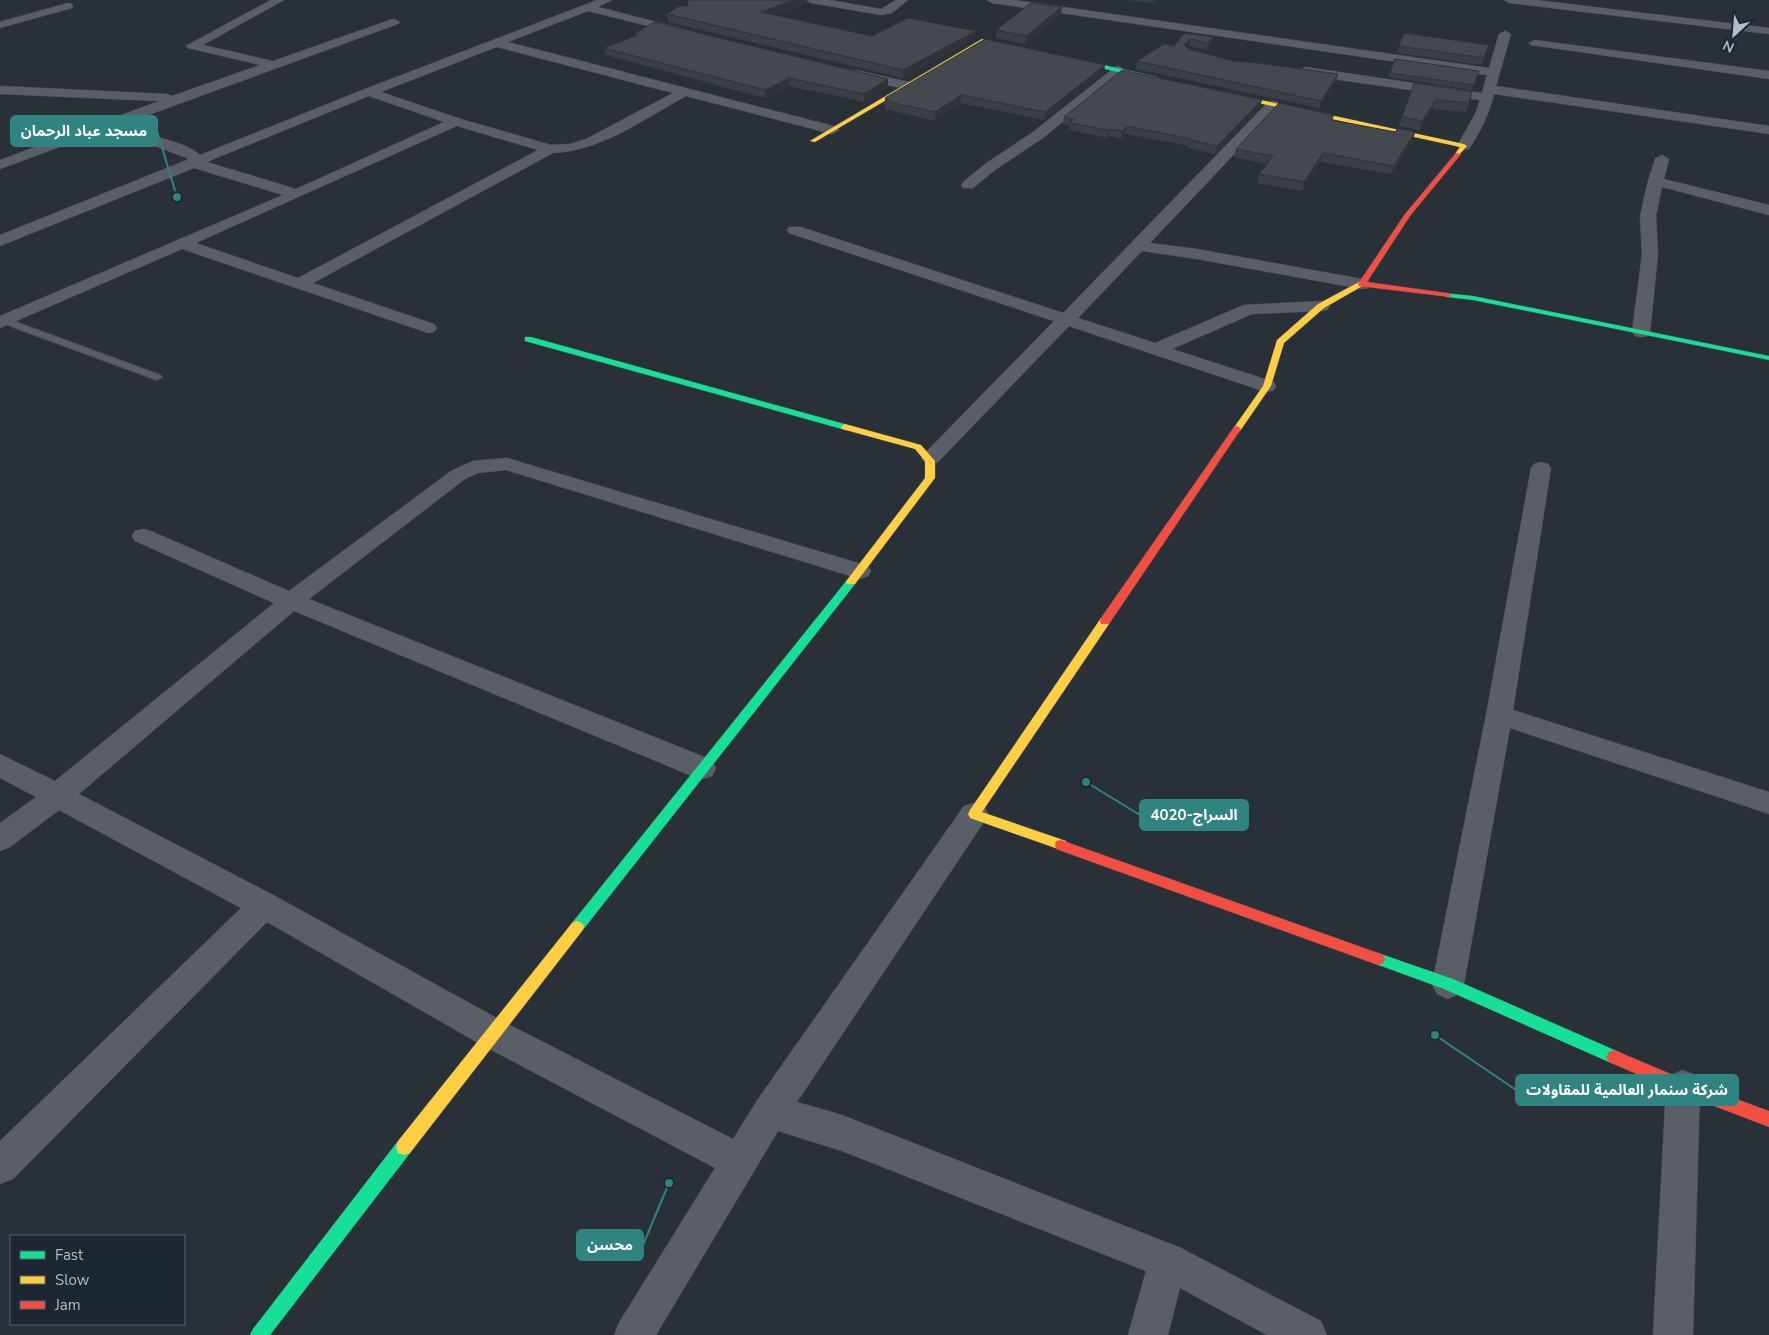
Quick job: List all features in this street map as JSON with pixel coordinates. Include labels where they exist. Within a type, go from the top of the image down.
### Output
[{"type":"street","points":[[274,64],[192,46],[279,0]]},
{"type":"street","points":[[0,241],[369,92],[607,0]]},
{"type":"street","points":[[811,0],[881,12],[888,11],[903,0]]},
{"type":"street","points":[[992,0],[1052,4],[1495,72]]},
{"type":"street","points":[[1509,0],[1769,31]]},
{"type":"street","points":[[0,25],[68,6]]},
{"type":"street","points":[[588,8],[699,36]]},
{"type":"street","points":[[0,164],[394,22]]},
{"type":"street","points":[[634,1335],[770,1111],[1267,386],[1280,342],[1321,306],[1362,284],[1407,215],[1464,146],[1482,114],[1505,34]]},
{"type":"street","points":[[813,141],[982,41],[1028,50]]},
{"type":"street","points":[[496,43],[832,130]]},
{"type":"street","points":[[1535,43],[1769,75]]},
{"type":"street","points":[[1055,56],[1167,81]]},
{"type":"street","points":[[1295,69],[1769,130]]},
{"type":"street","points":[[968,185],[990,167],[1038,135],[1119,70]]},
{"type":"street","points":[[844,71],[905,85]]},
{"type":"street","points":[[0,90],[177,99]]},
{"type":"street","points":[[369,92],[456,122],[550,149],[571,148],[591,142],[684,92]]},
{"type":"street","points":[[1215,92],[1464,146]]},
{"type":"street","points":[[931,458],[1181,203],[1273,105]]},
{"type":"street","points":[[2,321],[183,244],[456,122]]},
{"type":"street","points":[[86,133],[103,132],[142,138],[186,152],[194,156],[194,163]]},
{"type":"street","points":[[299,284],[550,149]]},
{"type":"street","points":[[1641,332],[1650,254],[1648,216],[1655,181],[1662,159]]},
{"type":"street","points":[[194,163],[297,194]]},
{"type":"street","points":[[1655,181],[1769,210]]},
{"type":"street","points":[[795,230],[1267,386]]},
{"type":"street","points":[[183,244],[428,328]]},
{"type":"street","points":[[1138,246],[1197,254],[1362,284],[1473,298],[1769,358]]},
{"type":"street","points":[[1156,349],[1206,326],[1250,310],[1321,306]]},
{"type":"street","points":[[258,1335],[492,1033],[860,570],[930,478],[933,466],[931,458],[918,447],[528,339]]},
{"type":"street","points":[[0,839],[57,796],[291,601],[458,475],[473,467],[507,464],[860,570]]},
{"type":"street","points":[[1448,984],[1499,714],[1542,468]]},
{"type":"street","points":[[143,536],[291,601],[702,768]]},
{"type":"street","points":[[1499,714],[1769,803]]},
{"type":"street","points":[[0,766],[264,905],[492,1033],[739,1161]]},
{"type":"street","points":[[974,814],[1448,984],[1683,1087],[1769,1119]]},
{"type":"street","points":[[0,1166],[264,905]]},
{"type":"street","points":[[1673,1335],[1683,1087]]},
{"type":"street","points":[[770,1111],[842,1133],[1168,1261],[1307,1335]]},
{"type":"street","points":[[1148,1335],[1168,1261]]},
{"type":"lane","points":[[2,321],[157,377]]},
{"type":"building","points":[[690,0],[794,0],[761,12],[872,36],[908,18],[976,31],[903,70],[667,14],[679,6],[688,6],[687,2]]},
{"type":"building","points":[[1031,3],[1062,7],[1026,36],[996,30]]},
{"type":"building","points":[[654,22],[888,79],[864,94],[789,78],[765,90],[604,48],[638,35],[634,34]]},
{"type":"building","points":[[1184,33],[1213,37],[1208,43],[1191,39],[1184,45],[1188,49],[1233,61],[1338,74],[1321,101],[1137,61],[1164,44],[1174,46]]},
{"type":"building","points":[[1404,33],[1489,45],[1484,58],[1399,46]]},
{"type":"building","points":[[985,39],[1105,65],[1045,112],[961,95],[935,112],[885,101],[889,99],[885,98]]},
{"type":"building","points":[[1395,59],[1479,71],[1474,85],[1390,73]]},
{"type":"building","points":[[1122,70],[1262,100],[1217,146],[1127,126],[1122,131],[1070,123],[1074,119],[1064,117]]},
{"type":"building","points":[[1414,83],[1472,92],[1469,103],[1436,100],[1422,121],[1402,117]]},
{"type":"building","points":[[1279,103],[1334,115],[1331,120],[1396,132],[1397,128],[1415,132],[1394,166],[1323,153],[1304,182],[1259,174],[1273,156],[1236,149]]},
{"type":"traffic: fast","points":[[1068,59],[1157,79]]},
{"type":"traffic: fast","points":[[1447,295],[1473,298],[1769,358]]},
{"type":"traffic: fast","points":[[528,339],[845,427]]},
{"type":"traffic: fast","points":[[577,927],[851,582]]},
{"type":"traffic: fast","points":[[1378,959],[1448,984],[1614,1057]]},
{"type":"traffic: fast","points":[[259,1335],[404,1147]]},
{"type":"traffic: slow","points":[[813,141],[982,41],[1018,48]]},
{"type":"traffic: slow","points":[[1224,94],[1464,146],[1458,154]]},
{"type":"traffic: slow","points":[[1237,429],[1267,386],[1280,342],[1321,306],[1362,284]]},
{"type":"traffic: slow","points":[[845,427],[918,447],[930,461],[930,478],[851,582]]},
{"type":"traffic: slow","points":[[1061,845],[974,814],[1105,621]]},
{"type":"traffic: slow","points":[[404,1147],[577,927]]},
{"type":"traffic: jam","points":[[1447,295],[1362,284],[1407,215],[1458,154]]},
{"type":"traffic: jam","points":[[1105,621],[1237,429]]},
{"type":"traffic: jam","points":[[1061,845],[1378,959]]},
{"type":"traffic: jam","points":[[1614,1057],[1683,1087],[1769,1119]]},
{"type":"place","name":"مسجد عباد الرحمان","points":[[177,197]]},
{"type":"place","name":"السراج-4020","points":[[1086,782]]},
{"type":"place","name":"شركة سنمار العالمية للمقاولات","points":[[1435,1035]]},
{"type":"place","name":"محسن","points":[[669,1183]]}]
